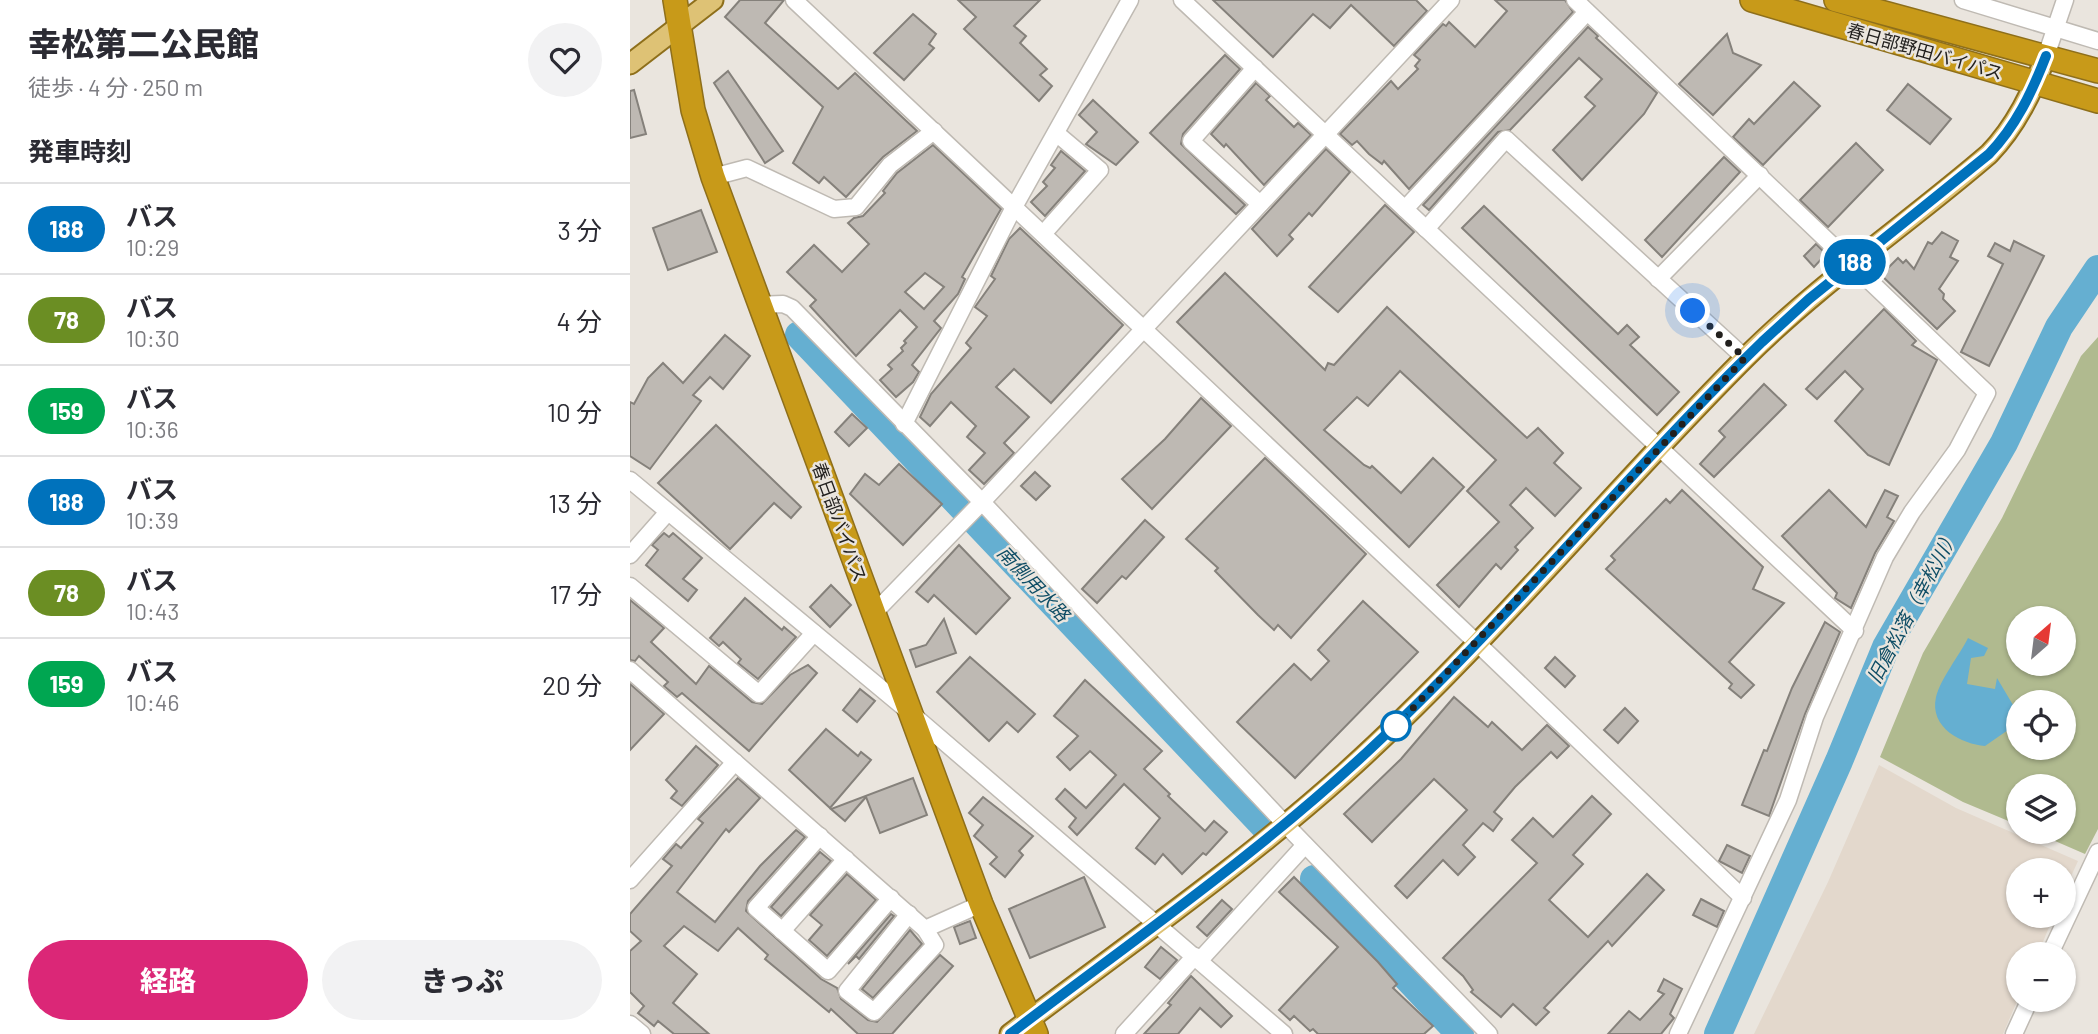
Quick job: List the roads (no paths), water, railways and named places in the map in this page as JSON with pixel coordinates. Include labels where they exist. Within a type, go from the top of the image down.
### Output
[{"type":"highway","name":"春日部バイパス","points":[[675,0],[683,90],[694,132],[982,904],[1033,1026]]},
{"type":"highway","name":"春日部野田バイパス","points":[[1752,0],[2098,101]]},
{"type":"highway","name":"春日部野田バイパス","points":[[1836,0],[2098,71]]},
{"type":"main road","points":[[636,61],[678,24],[713,0]]},
{"type":"main road","points":[[1010,1034],[1033,1026],[1157,922],[1285,824],[1380,741],[1477,643],[1745,358],[1853,263],[1989,154],[2005,137],[2036,83],[2046,56]]},
{"type":"street","points":[[794,0],[1477,643],[1743,898]]},
{"type":"street","points":[[904,424],[1014,207],[1130,0]]},
{"type":"street","points":[[1182,0],[1855,631]]},
{"type":"street","points":[[874,613],[979,506],[1142,327],[1451,0]]},
{"type":"street","points":[[1575,0],[1987,393],[1957,450],[1912,512],[1885,557],[1855,631],[1815,717],[1788,800],[1678,1034]]},
{"type":"street","points":[[1963,0],[2098,41]]},
{"type":"street","points":[[2046,56],[2065,0]]},
{"type":"street","points":[[1405,209],[1587,12]]},
{"type":"street","points":[[1255,68],[1191,141],[1259,204]]},
{"type":"street","points":[[713,177],[747,168],[834,209],[856,207],[890,165],[934,131]]},
{"type":"street","points":[[1043,234],[1100,170],[1056,133]]},
{"type":"street","points":[[1426,229],[1506,139],[1745,358]]},
{"type":"street","points":[[1658,279],[1760,174]]},
{"type":"street","points":[[759,305],[783,304],[792,308],[979,506],[1489,1034]]},
{"type":"street","points":[[630,480],[913,715],[1157,922],[1284,1034]]},
{"type":"street","points":[[630,555],[668,512]]},
{"type":"street","points":[[630,586],[759,694],[814,633]]},
{"type":"street","points":[[630,670],[891,898],[925,929],[935,945],[874,1012],[847,991],[908,914]]},
{"type":"street","points":[[630,880],[734,762]]},
{"type":"street","points":[[820,836],[756,908],[782,931],[828,971],[891,898]]},
{"type":"street","points":[[1124,1034],[1305,845]]},
{"type":"street","points":[[2056,942],[2098,852]]},
{"type":"street","points":[[782,931],[846,859]]},
{"type":"street","points":[[925,929],[982,904]]},
{"type":"street","points":[[2014,1034],[2024,1012]]},
{"type":"street","points":[[630,1024],[642,1034]]},
{"type":"water","points":[[1968,638],[1988,648],[1984,656],[1971,658],[1967,684],[1995,689],[1997,678],[2006,693],[2006,731],[1985,746],[1967,742],[1949,732],[1942,726],[1935,708],[1942,682]]},
{"type":"waterway","name":"旧倉松落（幸松川）","points":[[1718,1034],[1839,761],[1886,647],[2004,443],[2059,327],[2098,269]]},
{"type":"waterway","name":"南側用水路","points":[[799,335],[1269,831]]},
{"type":"waterway","name":"南側用水路","points":[[1314,879],[1460,1034]]}]
